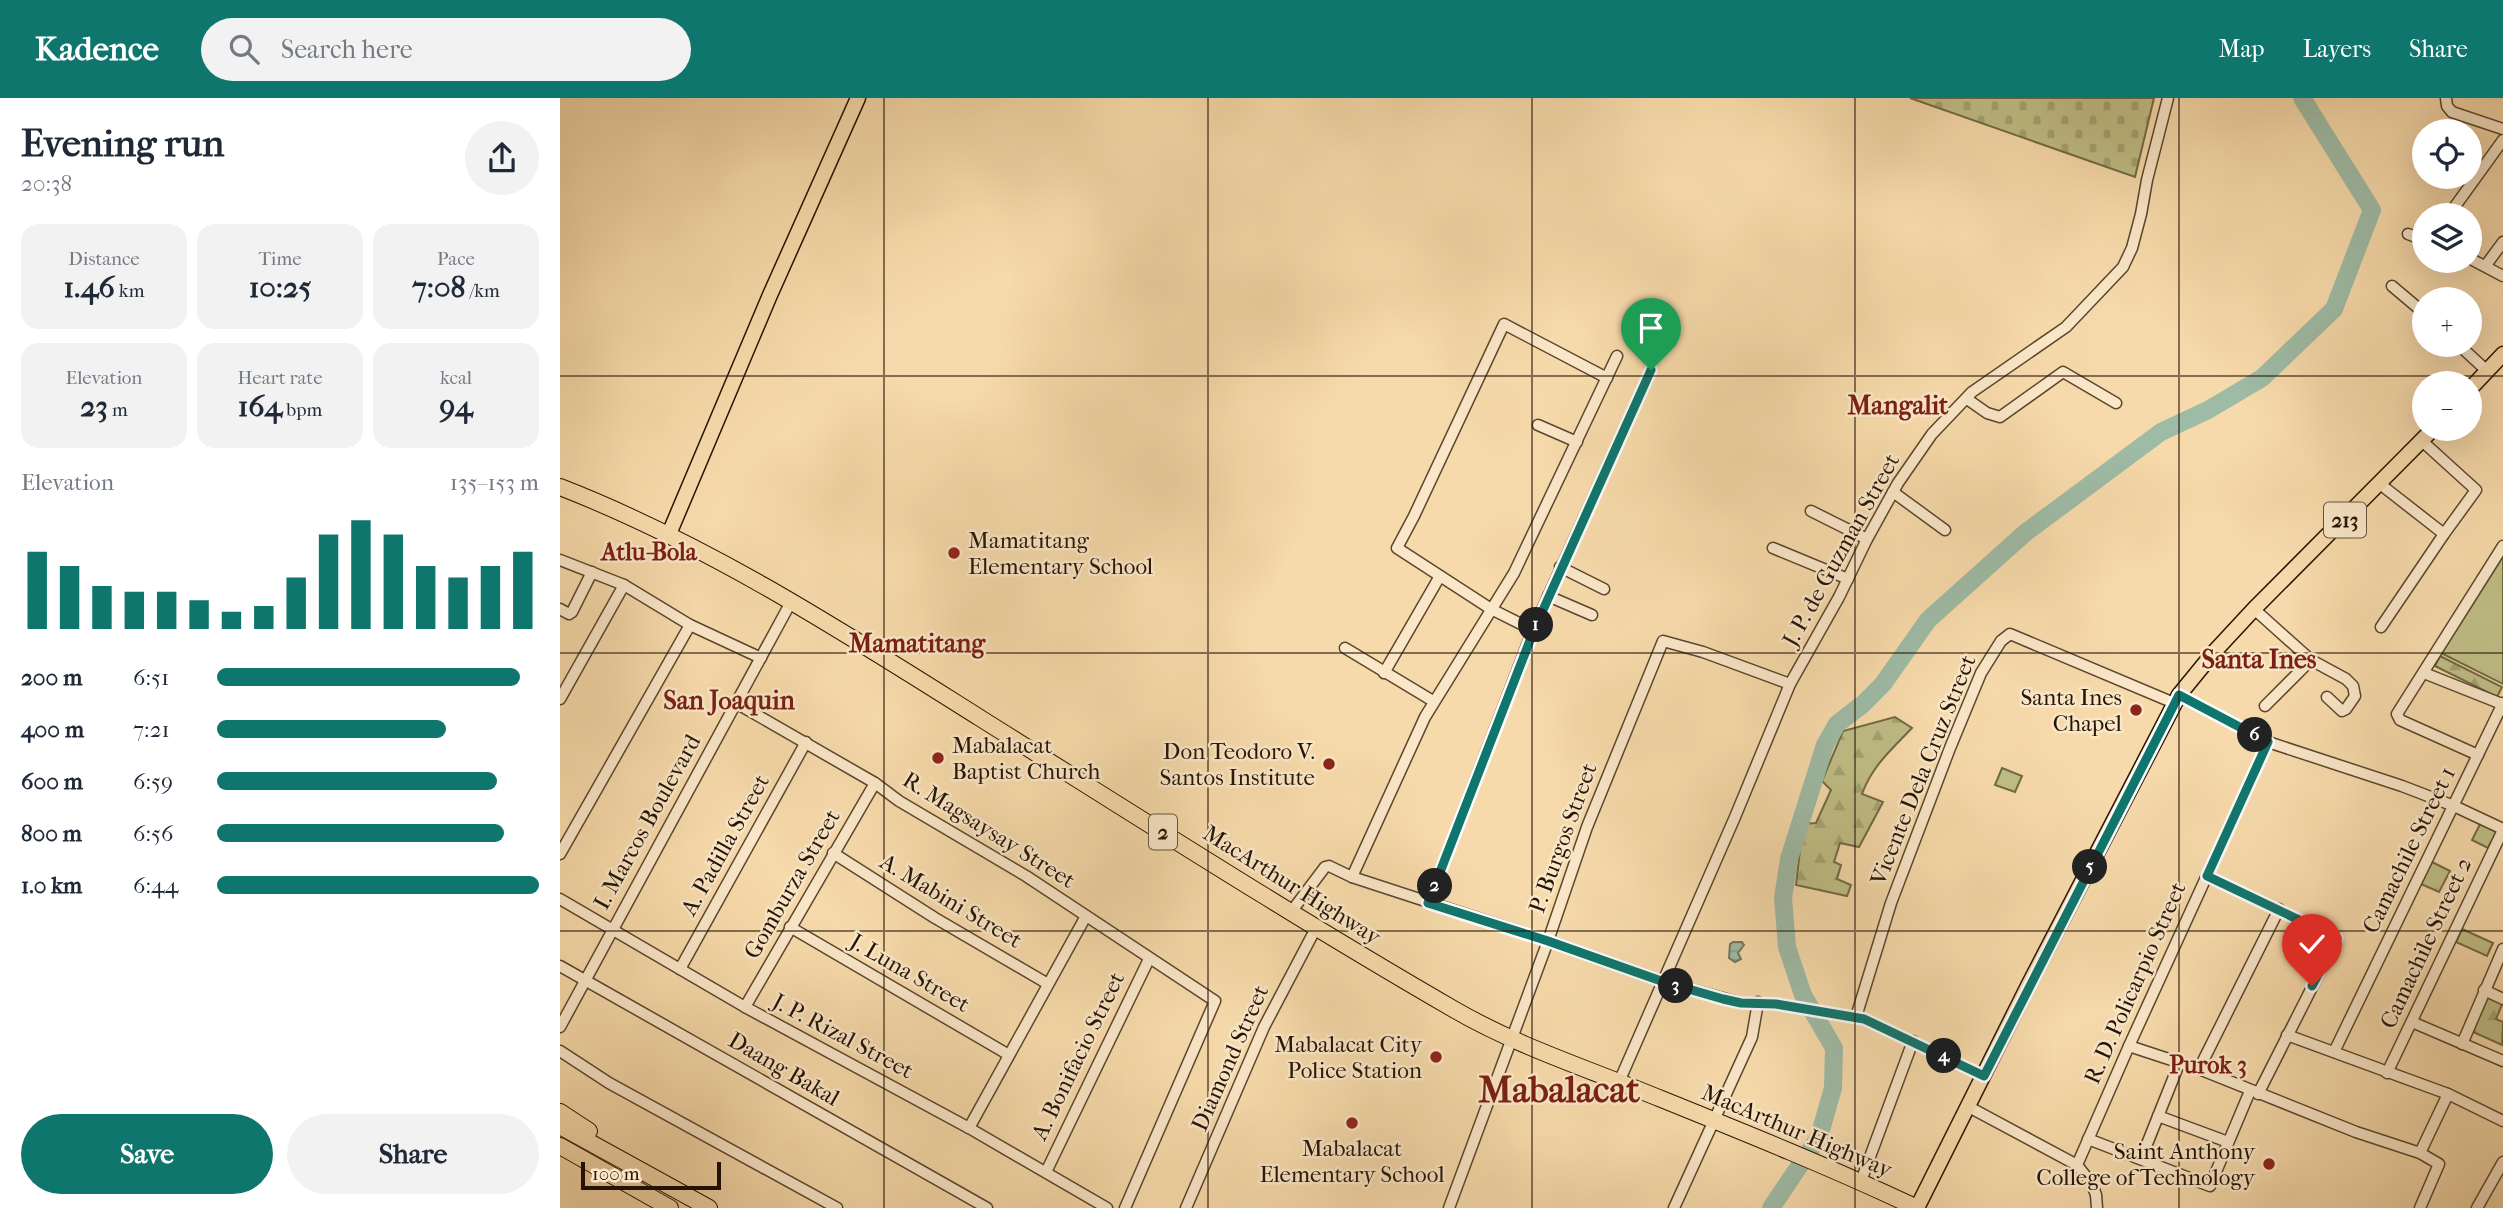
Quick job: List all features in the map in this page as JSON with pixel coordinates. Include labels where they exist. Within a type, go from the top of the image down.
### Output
[{"type":"highway","name":"MacArthur Highway","points":[[560,487],[669,534],[791,601],[1316,928],[1461,1013],[1559,1060],[1781,1147],[1917,1208]]},
{"type":"highway","points":[[560,1112],[658,1172],[678,1191]]},
{"type":"highway","points":[[560,1126],[709,1208]]},
{"type":"highway","points":[[560,1146],[670,1208]]},
{"type":"main road","points":[[669,534],[770,295],[858,98]]},
{"type":"main road","points":[[2482,376],[2503,354]]},
{"type":"main road","name":"213","points":[[1917,1208],[2176,699],[2254,609],[2422,441]]},
{"type":"street","name":"J. P. de Guzman Street","points":[[1619,1082],[1790,684],[1867,539],[1932,435],[1972,392],[2066,327],[2123,267],[2132,248],[2168,98]]},
{"type":"street","points":[[2446,98],[2447,106],[2452,112],[2503,128]]},
{"type":"street","points":[[2457,203],[2503,140]]},
{"type":"street","points":[[2408,234],[2412,236]]},
{"type":"street","points":[[2486,265],[2503,242]]},
{"type":"street","points":[[2482,263],[2503,276]]},
{"type":"street","points":[[2392,286],[2412,303]]},
{"type":"street","points":[[1534,630],[1491,608],[1397,548],[1504,324],[1607,378]]},
{"type":"street","points":[[1352,877],[1433,701],[1514,573],[1616,356]]},
{"type":"street","points":[[2472,357],[2487,370]]},
{"type":"street","points":[[1428,903],[1560,567],[1584,521],[1651,370]]},
{"type":"street","points":[[1967,399],[1987,413],[2000,417],[2063,372],[2116,403]]},
{"type":"street","points":[[1538,425],[1577,442]]},
{"type":"street","points":[[2381,627],[2476,490],[2422,441]]},
{"type":"street","points":[[2380,484],[2444,534]]},
{"type":"street","points":[[1894,492],[1945,530]]},
{"type":"street","points":[[1811,511],[1867,539]]},
{"type":"street","points":[[2479,755],[2398,718],[2398,710],[2503,546]]},
{"type":"street","points":[[1773,548],[1848,579]]},
{"type":"street","points":[[560,560],[624,585],[690,625],[761,658]]},
{"type":"street","points":[[1560,567],[1604,589]]},
{"type":"street","points":[[560,609],[569,614],[572,612],[592,572]]},
{"type":"street","points":[[1384,673],[1440,576]]},
{"type":"street","points":[[560,699],[624,585]]},
{"type":"street","points":[[1548,596],[1592,615]]},
{"type":"street","name":"I. Marcos Boulevard","points":[[560,1027],[791,601]]},
{"type":"street","points":[[2254,609],[2311,660],[2346,679],[2353,685],[2356,696],[2342,711],[2327,697]]},
{"type":"street","points":[[560,854],[690,625]]},
{"type":"street","name":"Vicente Dela Cruz Street","points":[[1856,1017],[1891,903],[1950,748],[1981,673],[2001,641],[2010,634],[2176,699]]},
{"type":"street","name":"P. Burgos Street","points":[[1449,1208],[1548,941],[1587,827],[1663,641],[1703,652],[1790,684]]},
{"type":"street","points":[[1345,648],[1433,701]]},
{"type":"street","points":[[2265,706],[2311,660]]},
{"type":"street","points":[[2424,673],[2503,704]]},
{"type":"street","points":[[2176,699],[2268,742],[2355,769],[2454,806],[2503,829]]},
{"type":"street","name":"R. Magsaysay Street","points":[[736,703],[875,783],[900,801],[1026,876],[1215,1001],[1125,1208]]},
{"type":"street","name":"Camachile Street 1","points":[[2334,1052],[2503,704]]},
{"type":"street","name":"A. Padilla Street","points":[[680,969],[806,742]]},
{"type":"street","name":"R. D. Policarpio Street","points":[[2077,1165],[2268,742]]},
{"type":"street","name":"Gomburza Street","points":[[745,1007],[875,783]]},
{"type":"street","name":"Camachile Street 2","points":[[2387,1073],[2503,829]]},
{"type":"street","name":"A. Mabini Street","points":[[833,853],[935,918],[1048,984]]},
{"type":"street","points":[[1290,912],[1325,867],[1329,866],[1352,877],[1664,982],[1741,1003],[1776,1004],[1856,1017],[1984,1076]]},
{"type":"street","points":[[2088,1139],[2210,1186],[2228,1142],[2337,938],[2207,876]]},
{"type":"street","name":"J. P. Rizal Street","points":[[560,899],[745,1007],[969,1128],[1107,1208]]},
{"type":"street","points":[[2199,1069],[2279,909]]},
{"type":"street","points":[[969,1128],[1086,916]]},
{"type":"street","name":"J. Luna Street","points":[[790,927],[1009,1055]]},
{"type":"street","name":"Diamond Street","points":[[1186,1208],[1265,1027],[1316,928]]},
{"type":"street","points":[[2462,1044],[2503,949]]},
{"type":"street","name":"A. Bonifacio Street","points":[[1046,1172],[1149,959]]},
{"type":"street","name":"Daang Bakal","points":[[560,966],[987,1208]]},
{"type":"street","points":[[2484,990],[2503,999]]},
{"type":"street","points":[[1674,1208],[1752,1037],[1758,1002]]},
{"type":"street","points":[[2412,1022],[2503,1061]]},
{"type":"street","points":[[2287,1035],[2448,1094],[2503,1121]]},
{"type":"street","points":[[1861,1181],[1913,1041]]},
{"type":"street","points":[[2129,1046],[2199,1069],[2356,1132],[2420,1153],[2439,1164],[2420,1208]]},
{"type":"street","points":[[560,1051],[609,1083],[837,1208]]},
{"type":"street","points":[[2141,1159],[2179,1064]]},
{"type":"street","points":[[2420,1153],[2448,1094]]},
{"type":"street","points":[[1969,1107],[2077,1165],[2092,1184],[2097,1208]]},
{"type":"street","points":[[2158,1116],[2228,1142]]},
{"type":"street","points":[[2477,1208],[2503,1162]]},
{"type":"green space","points":[[1910,98],[2154,98],[2135,177]]},
{"type":"green space","points":[[2503,550],[2503,684],[2439,652]]},
{"type":"green space","points":[[2440,656],[2502,687],[2497,697],[2435,666]]},
{"type":"green space","points":[[1895,717],[1912,728],[1877,766],[1862,794],[1883,802],[1859,847],[1840,843],[1834,862],[1841,865],[1837,879],[1851,885],[1847,896],[1796,885],[1803,824],[1816,823],[1831,790],[1822,781],[1843,731]]},
{"type":"green space","points":[[2002,768],[2022,776],[2015,792],[1995,785]]},
{"type":"green space","points":[[2481,822],[2498,830],[2488,848],[2472,840]]},
{"type":"green space","points":[[2432,862],[2450,871],[2439,892],[2421,884]]},
{"type":"green space","points":[[2462,929],[2493,943],[2487,956],[2456,942]]},
{"type":"green space","points":[[2488,994],[2503,1002],[2496,1019],[2503,1022],[2502,1045],[2471,1031]]},
{"type":"shaded area","points":[[1742,942],[1744,945],[1738,953],[1741,959],[1735,962],[1729,958],[1730,944]]},
{"type":"waterway","points":[[1771,1208],[1819,1137],[1833,1088],[1834,1048],[1803,995],[1787,947],[1783,898],[1789,859],[1825,745],[1837,724],[1883,684],[1928,620],[2025,533],[2161,432],[2208,410],[2262,378],[2334,309],[2372,210],[2302,98]]},
{"type":"place","name":"Mamatitang Elementary School","points":[[954,553]]},
{"type":"place","name":"Santa Ines Chapel","points":[[2136,710]]},
{"type":"place","name":"Mabalacat Baptist Church","points":[[938,758]]},
{"type":"place","name":"Don Teodoro V. Santos Institute","points":[[1329,764]]},
{"type":"place","name":"Mabalacat City Police Station","points":[[1436,1057]]},
{"type":"place","name":"Mabalacat Elementary School","points":[[1352,1123]]},
{"type":"place","name":"Saint Anthony College of Technology","points":[[2269,1164]]},
{"type":"district","name":"Mangalit","points":[[1898,405]]},
{"type":"district","name":"Atlu-Bola","points":[[649,552]]},
{"type":"district","name":"Mamatitang","points":[[917,643]]},
{"type":"district","name":"Santa Ines","points":[[2259,659]]},
{"type":"district","name":"San Joaquin","points":[[729,700]]},
{"type":"district","name":"Purok 3","points":[[2208,1065]]},
{"type":"district","name":"Mabalacat","points":[[1559,1090]]},
{"type":"route","points":[[1651,370],[1584,521],[1560,567],[1493,730],[1428,903],[1723,999],[1741,1003],[1776,1004],[1864,1019],[1984,1076],[2179,695],[2268,742],[2207,876],[2337,938],[2312,986]]}]
